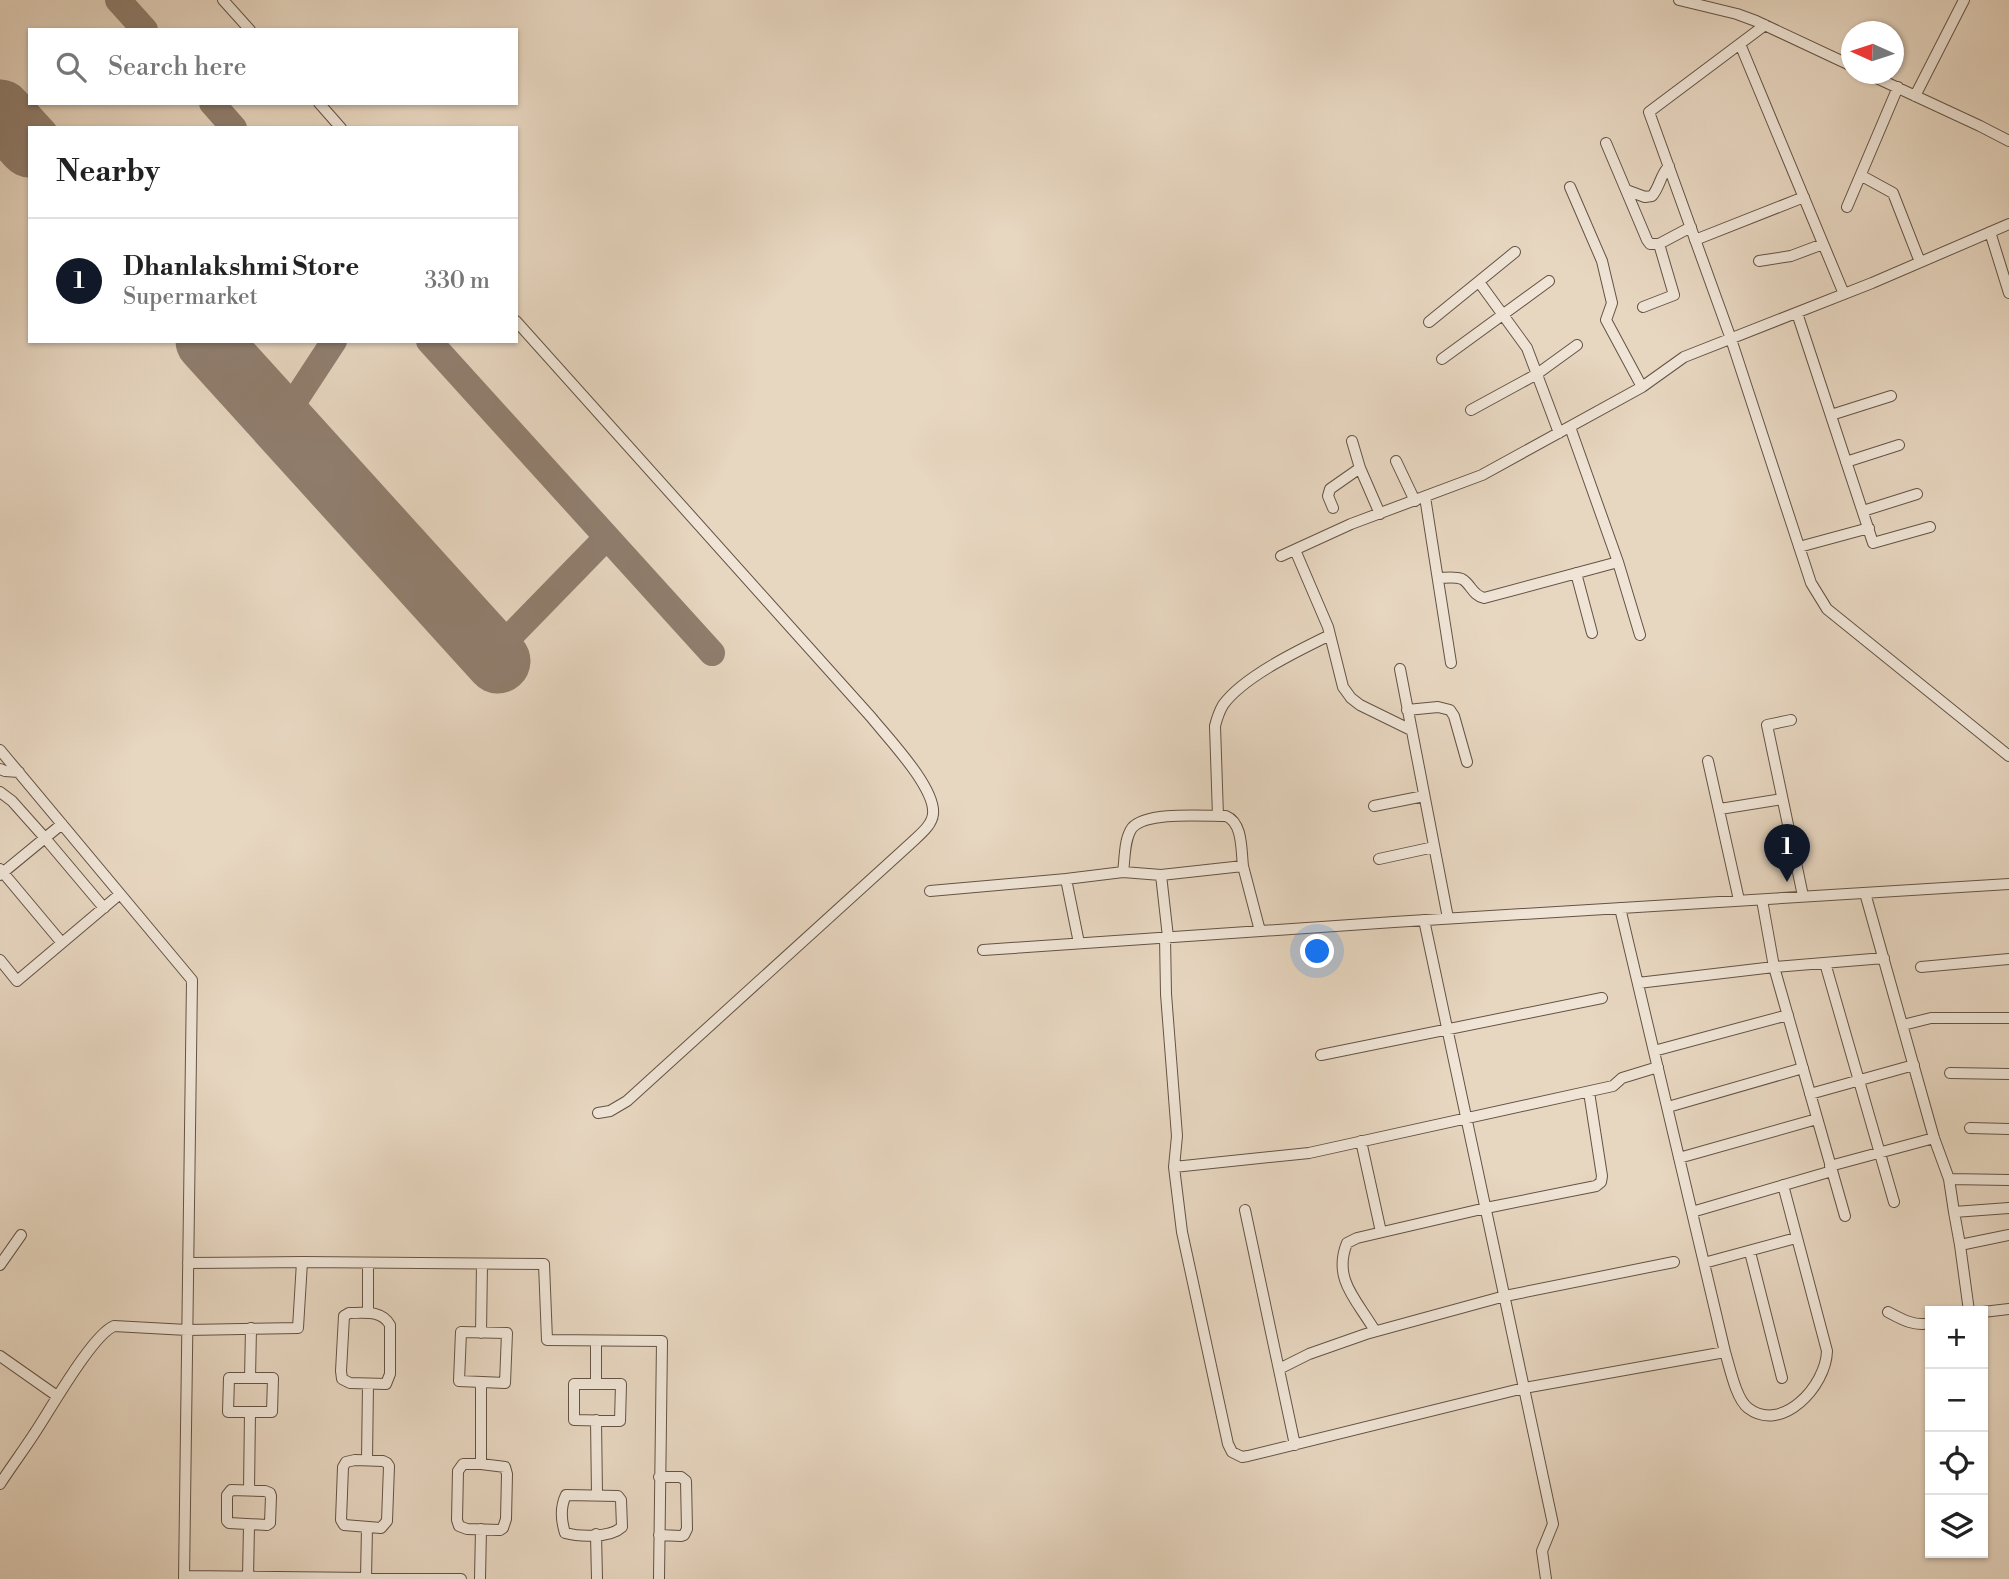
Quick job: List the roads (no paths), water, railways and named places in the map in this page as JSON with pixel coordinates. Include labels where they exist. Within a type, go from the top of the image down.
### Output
[{"type":"street","points":[[223,0],[248,28]]},
{"type":"street","points":[[1679,0],[1737,14],[1841,61]]},
{"type":"street","points":[[1915,96],[1964,0]]},
{"type":"street","points":[[1765,25],[1649,112],[1731,339],[1811,583],[1827,609],[2009,756]]},
{"type":"street","points":[[1740,44],[1844,294]]},
{"type":"street","points":[[1889,84],[2009,141]]},
{"type":"street","points":[[1847,207],[1898,88]]},
{"type":"street","points":[[321,105],[339,126]]},
{"type":"street","points":[[1606,143],[1650,244],[1659,244],[1691,227]]},
{"type":"street","points":[[1626,190],[1646,197],[1652,196],[1656,192],[1661,175],[1669,166]]},
{"type":"street","points":[[1862,176],[1893,193],[1920,262]]},
{"type":"street","points":[[1570,187],[1602,261],[1612,303],[1606,320],[1642,387]]},
{"type":"street","points":[[1695,240],[1804,197]]},
{"type":"street","points":[[1280,556],[1352,524],[1482,475],[1642,387],[1684,357],[1844,294],[2009,224]]},
{"type":"street","points":[[1990,232],[2009,293]]},
{"type":"street","points":[[1643,307],[1674,295],[1659,244]]},
{"type":"street","points":[[1759,261],[1791,256],[1823,244]]},
{"type":"street","points":[[1429,322],[1515,252]]},
{"type":"street","points":[[1442,359],[1549,281]]},
{"type":"street","points":[[1479,282],[1527,348],[1559,433]]},
{"type":"street","points":[[1797,313],[1873,542],[1930,527]]},
{"type":"street","points":[[518,323],[871,717],[916,772],[930,794],[933,814],[928,826],[910,844],[627,1101],[610,1111],[598,1113]]},
{"type":"street","points":[[1471,410],[1537,374],[1577,345]]},
{"type":"street","points":[[1831,415],[1891,396]]},
{"type":"street","points":[[1570,427],[1618,562],[1640,635]]},
{"type":"street","points":[[1352,442],[1380,514]]},
{"type":"street","points":[[1846,462],[1899,445]]},
{"type":"street","points":[[1396,461],[1420,499],[1438,578],[1451,663]]},
{"type":"street","points":[[1333,508],[1328,496],[1330,489],[1360,468]]},
{"type":"street","points":[[1863,511],[1917,494]]},
{"type":"street","points":[[1799,547],[1869,528]]},
{"type":"street","points":[[1294,550],[1330,635],[1343,687],[1360,705],[1411,730]]},
{"type":"street","points":[[1438,578],[1459,578],[1465,581],[1477,596],[1484,598],[1618,562]]},
{"type":"street","points":[[1576,573],[1592,633]]},
{"type":"street","points":[[1218,816],[1215,726],[1223,706],[1237,690],[1256,677],[1330,635]]},
{"type":"street","points":[[1400,669],[1448,918]]},
{"type":"street","points":[[1408,710],[1450,710],[1467,762]]},
{"type":"street","points":[[1791,720],[1767,725],[1803,897]]},
{"type":"street","points":[[0,750],[192,980],[184,1577],[461,1579]]},
{"type":"street","points":[[1708,761],[1739,900]]},
{"type":"street","points":[[0,769],[19,772]]},
{"type":"street","points":[[0,792],[12,801],[104,908]]},
{"type":"street","points":[[1374,806],[1424,796]]},
{"type":"street","points":[[1720,809],[1782,799]]},
{"type":"street","points":[[1123,872],[1131,829],[1148,818],[1226,816],[1233,819],[1237,826],[1243,866],[1260,931]]},
{"type":"street","points":[[62,824],[1,872],[62,943]]},
{"type":"street","points":[[1379,859],[1434,847]]},
{"type":"street","points":[[930,891],[1123,872],[1161,875],[1243,866]]},
{"type":"street","points":[[1161,875],[1166,937],[1166,994],[1177,1136],[1174,1167],[1185,1244],[1232,1452],[1242,1457],[1248,1456],[1524,1388],[1725,1352]]},
{"type":"street","points":[[1066,879],[1079,943]]},
{"type":"street","points":[[983,950],[2009,884]]},
{"type":"street","points":[[1865,892],[1934,1138],[1949,1180],[1968,1306]]},
{"type":"street","points":[[0,960],[17,981],[120,894]]},
{"type":"street","points":[[1762,900],[1774,967],[1845,1216]]},
{"type":"street","points":[[1620,908],[1725,1352],[1741,1400],[1748,1408],[1762,1415],[1779,1415],[1808,1396],[1820,1380],[1826,1362],[1826,1351],[1783,1185]]},
{"type":"street","points":[[1424,920],[1553,1524],[1542,1551],[1546,1579]]},
{"type":"street","points":[[1638,983],[1774,967],[1884,958]]},
{"type":"street","points":[[1921,967],[2009,959]]},
{"type":"street","points":[[1825,963],[1894,1202]]},
{"type":"street","points":[[1321,1055],[1602,998]]},
{"type":"street","points":[[1654,1051],[1787,1015]]},
{"type":"street","points":[[1903,1025],[1931,1018],[2009,1018]]},
{"type":"street","points":[[1810,1094],[1914,1065]]},
{"type":"street","points":[[1174,1167],[1309,1153],[1589,1092],[1613,1086],[1622,1078],[1658,1068]]},
{"type":"street","points":[[1668,1107],[1802,1068]]},
{"type":"street","points":[[1950,1073],[2009,1074]]},
{"type":"street","points":[[1375,1331],[1343,1277],[1342,1256],[1347,1243],[1357,1238],[1486,1208],[1589,1188],[1601,1182],[1589,1092]]},
{"type":"street","points":[[1679,1158],[1817,1119]]},
{"type":"street","points":[[1970,1128],[2009,1129]]},
{"type":"street","points":[[1692,1212],[1880,1152],[1934,1138]]},
{"type":"street","points":[[1361,1141],[1381,1232]]},
{"type":"street","points":[[1949,1180],[2009,1180]]},
{"type":"street","points":[[1954,1212],[2009,1209]]},
{"type":"street","points":[[1245,1210],[1295,1445]]},
{"type":"street","points":[[0,1265],[20,1235]]},
{"type":"street","points":[[1960,1245],[2009,1235]]},
{"type":"street","points":[[1704,1263],[1796,1238]]},
{"type":"street","points":[[1751,1252],[1782,1378]]},
{"type":"street","points":[[0,1484],[57,1396],[109,1328],[298,1328],[302,1262]]},
{"type":"street","points":[[1279,1369],[1309,1354],[1375,1331],[1504,1296],[1674,1262]]},
{"type":"street","points":[[368,1263],[368,1313]]},
{"type":"street","points":[[188,1264],[544,1264],[547,1340],[662,1341],[659,1579]]},
{"type":"street","points":[[481,1333],[482,1264]]},
{"type":"street","points":[[1988,1311],[2009,1309]]},
{"type":"street","points":[[1888,1312],[1909,1322],[1925,1325]]},
{"type":"street","points":[[349,1313],[379,1314],[390,1325],[390,1374],[386,1384],[368,1384],[345,1382],[341,1376],[344,1316],[349,1313]]},
{"type":"street","points":[[250,1378],[251,1328]]},
{"type":"street","points":[[461,1332],[481,1333],[507,1333],[505,1383],[459,1381],[461,1332]]},
{"type":"street","points":[[596,1341],[596,1384]]},
{"type":"street","points":[[0,1356],[57,1396]]},
{"type":"street","points":[[229,1378],[273,1378],[272,1412],[250,1412],[228,1412],[229,1378]]},
{"type":"street","points":[[481,1382],[481,1464]]},
{"type":"street","points":[[367,1460],[368,1384]]},
{"type":"street","points":[[574,1384],[596,1384],[621,1384],[620,1421],[573,1420],[574,1384]]},
{"type":"street","points":[[249,1490],[250,1412]]},
{"type":"street","points":[[596,1420],[597,1495]]},
{"type":"street","points":[[383,1461],[389,1466],[387,1521],[381,1528],[367,1527],[351,1527],[344,1525],[341,1520],[343,1467],[346,1462],[383,1461]]},
{"type":"street","points":[[465,1464],[481,1464],[505,1467],[506,1519],[500,1530],[467,1530],[459,1526],[457,1520],[460,1467],[465,1464]]},
{"type":"street","points":[[659,1477],[681,1477],[686,1481],[687,1529],[681,1536],[659,1535]]},
{"type":"street","points":[[231,1490],[270,1493],[270,1523],[249,1525],[233,1525],[227,1521],[227,1495],[231,1490]]},
{"type":"street","points":[[566,1495],[618,1496],[621,1500],[620,1531],[596,1534],[565,1532],[562,1520],[566,1495]]},
{"type":"street","points":[[249,1525],[255,1577]]},
{"type":"street","points":[[366,1578],[367,1527]]},
{"type":"street","points":[[480,1579],[481,1529]]},
{"type":"street","points":[[596,1534],[597,1579]]},
{"type":"place","name":"Dhanlakshmi Store","points":[[1787,882]]}]
